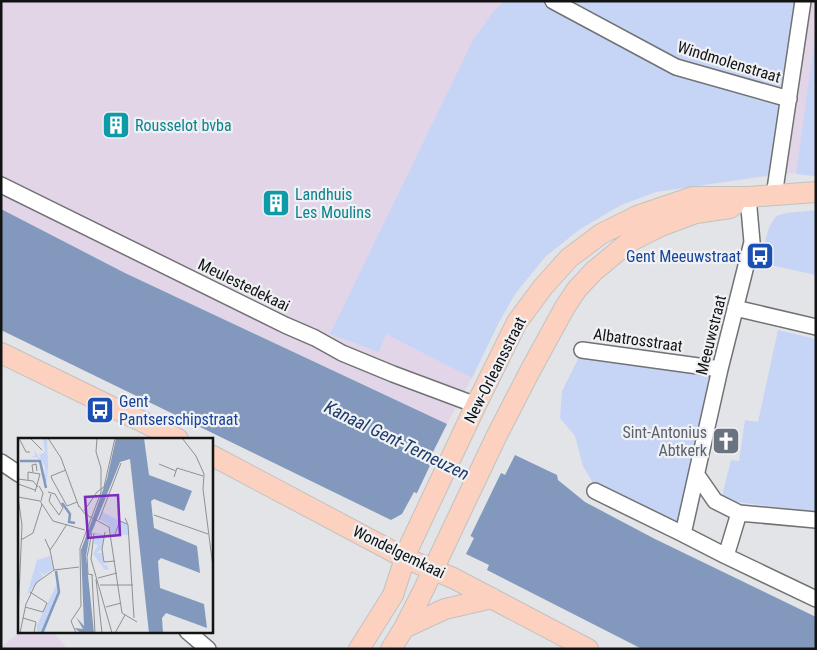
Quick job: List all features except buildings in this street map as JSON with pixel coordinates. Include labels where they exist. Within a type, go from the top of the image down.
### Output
[{"type":"main road","name":"New-Orleansstraat","points":[[359,649],[393,595],[405,558],[424,515],[517,322],[543,287],[569,258],[602,234],[646,213],[693,197],[774,196],[816,192]]},
{"type":"main road","name":"New-Orleansstraat","points":[[391,649],[433,571],[530,371],[577,289],[594,271],[629,242],[696,214],[730,208],[748,197]]},
{"type":"main road","points":[[1,353],[176,438]]},
{"type":"main road","name":"Wondelgemkaai","points":[[212,456],[405,558],[453,578],[588,649]]},
{"type":"main road","points":[[404,628],[445,609],[492,598]]},
{"type":"street","name":"Windmolenstraat","points":[[553,1],[676,67],[790,99]]},
{"type":"street","points":[[774,196],[790,99],[803,1]]},
{"type":"street","name":"Meulestedekaai","points":[[1,185],[315,338],[342,353],[476,404]]},
{"type":"street","name":"Meeuwstraat","points":[[683,534],[720,369],[752,242],[748,197]]},
{"type":"street","points":[[735,308],[816,327]]},
{"type":"street","name":"Albatrosstraat","points":[[582,350],[720,369]]},
{"type":"street","points":[[1,462],[18,473]]},
{"type":"street","points":[[696,478],[715,501],[739,513],[816,520]]},
{"type":"street","points":[[595,491],[816,599]]},
{"type":"street","points":[[726,556],[739,513]]},
{"type":"street","points":[[188,632],[208,649]]},
{"type":"shaded area","points":[[1,1],[816,1],[816,176],[791,173],[656,192],[621,205],[580,229],[545,257],[515,294],[447,424],[125,273],[1,209]]},
{"type":"shaded area","points":[[505,1],[542,1],[675,72],[781,103],[769,175],[656,192],[621,205],[580,229],[545,257],[515,294],[472,378],[386,334],[379,352],[330,334],[473,40],[493,12]]},
{"type":"shaded area","points":[[568,1],[795,1],[783,88],[674,60]]},
{"type":"shaded area","points":[[816,30],[816,176],[815,176],[796,174]]},
{"type":"shaded area","points":[[816,210],[816,275],[761,263],[769,229],[775,218],[788,213]]},
{"type":"shaded area","points":[[778,330],[816,339],[816,512],[721,500],[731,460],[739,461],[745,420],[758,422]]},
{"type":"shaded area","points":[[579,357],[714,374],[679,524],[597,490],[583,466],[575,436],[560,418],[562,391]]},
{"type":"shaded area","points":[[20,632],[54,632],[67,649],[1,649]]},
{"type":"water","name":"Kanaal Gent-Terneuzen","points":[[1,209],[125,273],[447,424],[431,456],[490,485],[497,471],[505,475],[515,455],[557,475],[558,480],[585,502],[655,539],[816,617],[816,649],[642,649],[487,570],[489,565],[466,554],[474,538],[467,534],[472,521],[414,492],[402,514],[391,520],[1,330]]},
{"type":"pier","points":[[435,455],[489,482],[495,469],[502,471],[470,537],[464,534],[469,523],[416,495]]},
{"type":"place","name":"Rousselot bvba","points":[[116,125]]},
{"type":"place","name":"Landhuis Les Moulins","points":[[276,203]]},
{"type":"place","name":"Gent Meeuwstraat","points":[[760,256]]},
{"type":"place","name":"Gent Pantserschipstraat","points":[[100,410]]},
{"type":"place","name":"Sint-Antonius Abtkerk","points":[[726,441]]}]
